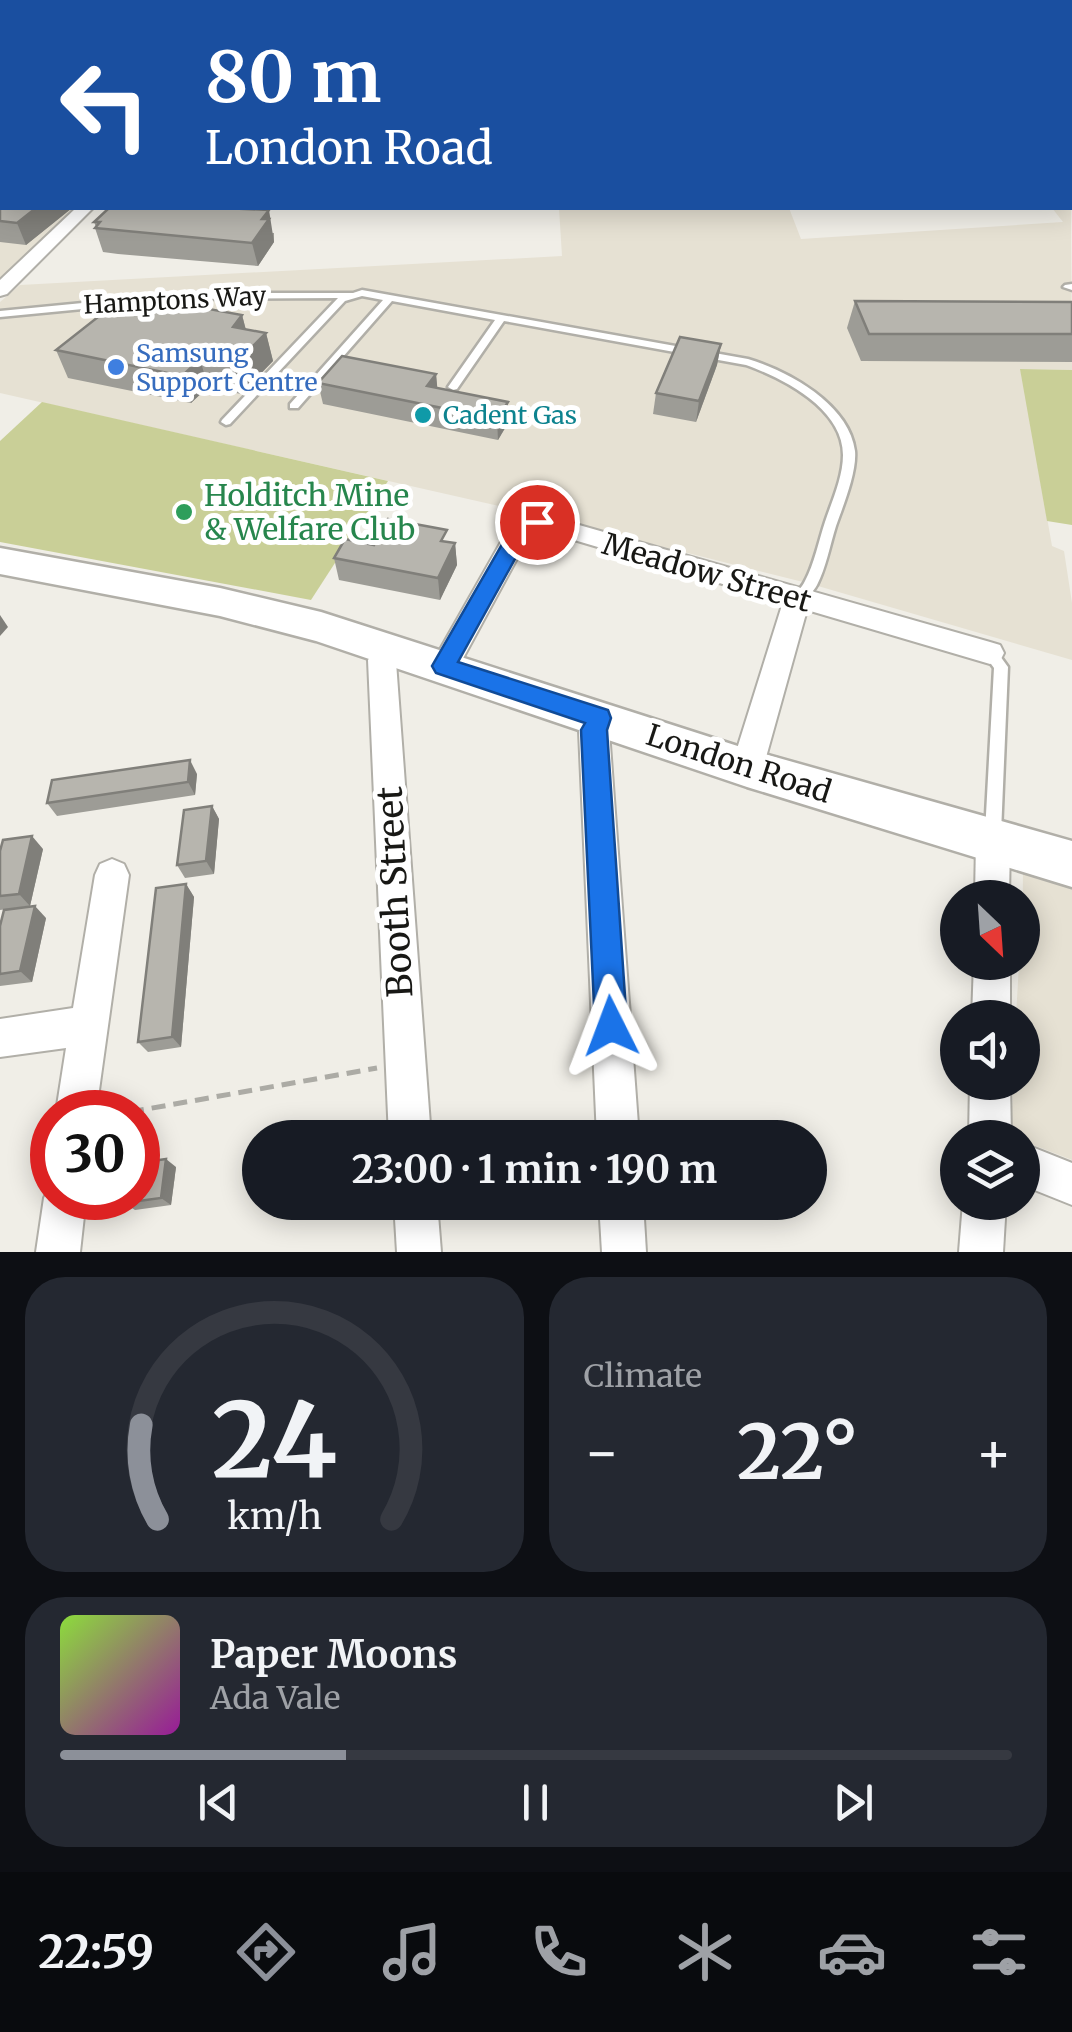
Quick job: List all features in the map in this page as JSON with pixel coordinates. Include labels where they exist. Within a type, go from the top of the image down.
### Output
[{"type":"main road","name":"London Road","points":[[1,563],[220,602],[321,626],[747,768],[1072,864]]},
{"type":"street","points":[[0,290],[83,210]]},
{"type":"street","name":"Meadow Street","points":[[444,666],[523,525],[537,522],[990,653]]},
{"type":"street","points":[[747,768],[797,599]]},
{"type":"street","name":"Booth Street","points":[[390,649],[382,660],[409,1120]]},
{"type":"street","points":[[599,718],[594,730],[617,1120]]},
{"type":"street","points":[[992,880],[993,841]]},
{"type":"street","points":[[80,1090],[112,874]]},
{"type":"street","points":[[0,1038],[90,1025]]},
{"type":"street","points":[[1040,1171],[1072,1184]]},
{"type":"street","points":[[58,1252],[62,1220]]},
{"type":"street","points":[[416,1220],[418,1252]]},
{"type":"street","points":[[622,1220],[624,1252]]},
{"type":"street","points":[[981,1252],[984,1220]]},
{"type":"lane","name":"Hamptons Way","points":[[0,314],[186,296],[362,292],[748,362],[784,374],[840,426],[850,452],[811,584],[797,599]]},
{"type":"lane","points":[[226,422],[351,295]]},
{"type":"lane","points":[[294,406],[390,298]]},
{"type":"lane","points":[[453,387],[501,318]]},
{"type":"lane","points":[[990,653],[1001,667],[993,841]]},
{"type":"path","points":[[160,1107],[404,1063]]},
{"type":"shaded area","points":[[0,210],[73,210],[0,279]]},
{"type":"shaded area","points":[[559,210],[790,210],[801,239],[1063,222],[1054,210],[1071,210],[1072,370],[1021,369],[1052,546],[1064,551],[1072,603],[1072,660],[811,584],[521,511],[0,393],[0,302],[20,285],[562,256]]},
{"type":"shaded area","points":[[1023,870],[1072,884],[1072,1160],[1040,1148],[1040,1120],[1012,1120],[1012,1100],[1040,1100],[1040,1000],[1017,1000],[1018,980],[1040,980],[1040,880],[1023,880]]},
{"type":"green space","points":[[1020,369],[1072,370],[1072,525],[1047,521]]},
{"type":"green space","name":"Holditch Mine & Welfare Club","points":[[42,402],[388,481],[311,600],[0,542],[0,441]]},
{"type":"building","points":[[0,210],[33,210],[17,223],[0,221]]},
{"type":"building","points":[[107,210],[269,210],[262,219],[269,219],[252,243],[95,228],[100,222],[94,222]]},
{"type":"building","points":[[855,301],[1072,302],[1072,334],[869,334]]},
{"type":"building","points":[[117,302],[172,312],[182,304],[242,315],[233,327],[266,333],[233,366],[200,359],[182,376],[56,350]]},
{"type":"building","points":[[680,337],[721,344],[699,401],[656,393]]},
{"type":"building","points":[[342,356],[436,374],[427,386],[508,402],[497,419],[318,383]]},
{"type":"building","points":[[388,519],[447,530],[441,541],[455,543],[438,578],[334,558],[345,539],[374,545]]},
{"type":"building","points":[[190,760],[188,782],[47,803],[52,780]]},
{"type":"building","points":[[212,806],[206,861],[177,865],[184,810]]},
{"type":"building","points":[[32,836],[19,894],[0,896],[3,840]]},
{"type":"building","points":[[186,884],[172,1037],[138,1042],[156,888]]},
{"type":"building","points":[[35,906],[20,971],[0,974],[4,910]]},
{"type":"building","points":[[166,1159],[160,1198],[160,1160]]},
{"type":"place","name":"Samsung Support Centre","points":[[116,367]]},
{"type":"place","name":"Cadent Gas","points":[[423,415]]},
{"type":"place","name":"Holditch Mine & Welfare Club","points":[[184,512]]},
{"type":"route","points":[[537,522],[523,525],[444,666],[599,718],[594,730],[611,1026]]}]
